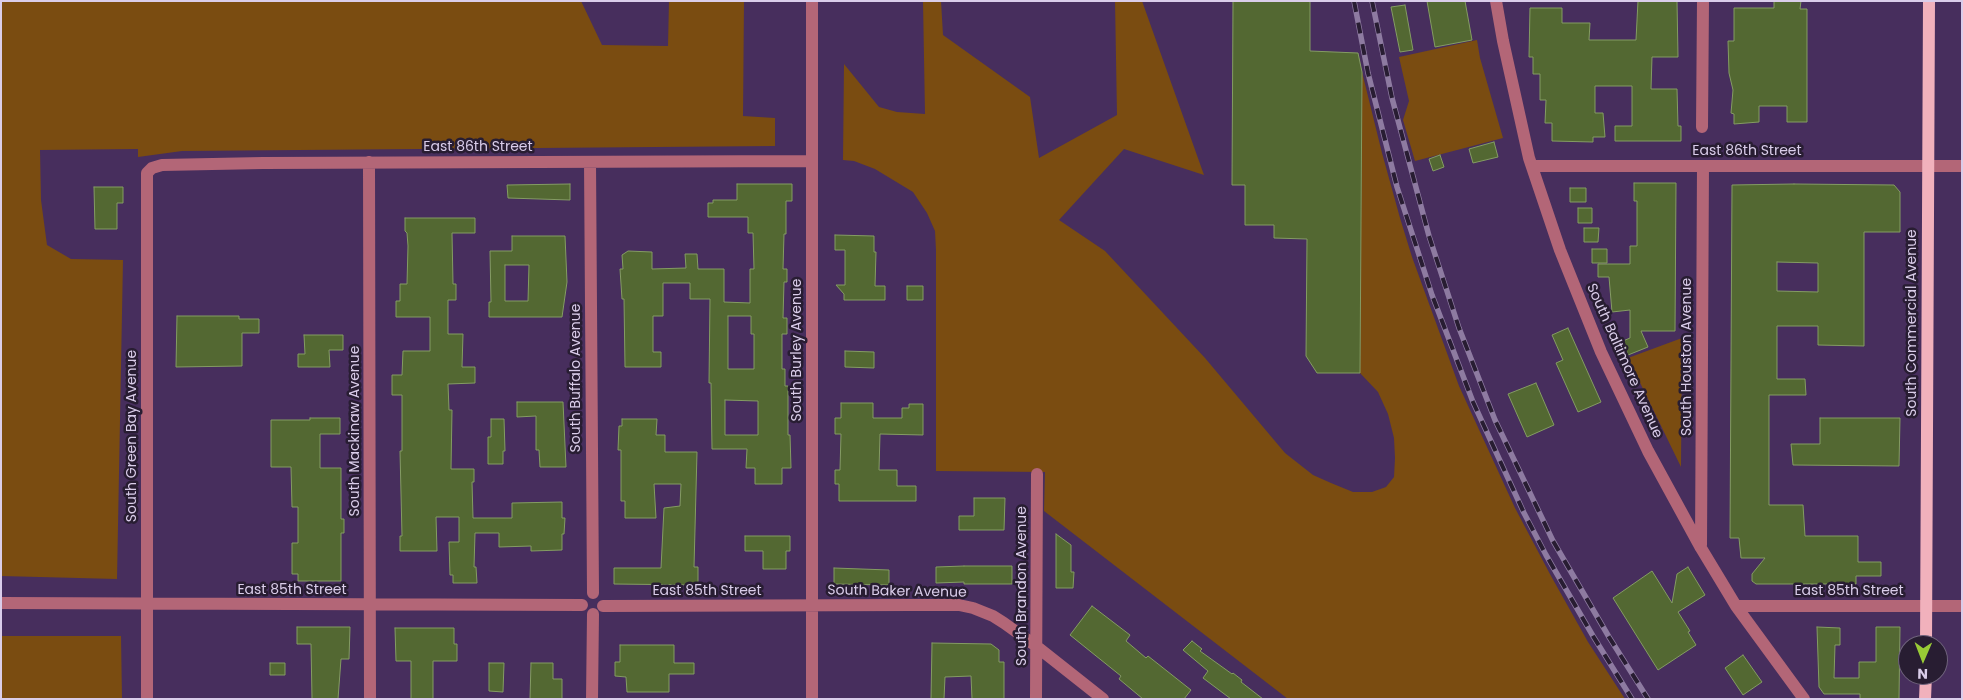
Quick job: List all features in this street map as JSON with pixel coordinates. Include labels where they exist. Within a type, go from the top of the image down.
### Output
[{"type":"main road","name":"South Commercial Avenue","points":[[1926,635],[1929,1]]},
{"type":"main road","points":[[1926,685],[1926,699]]},
{"type":"street","name":"South Burley Avenue","points":[[812,1],[812,699]]},
{"type":"street","name":"South Baltimore Avenue","points":[[1496,1],[1502,41],[1531,162],[1560,250],[1601,352],[1648,451],[1701,548],[1736,606],[1804,699]]},
{"type":"street","points":[[1702,127],[1703,1]]},
{"type":"street","name":"East 86th Street","points":[[147,172],[152,168],[162,165],[369,162],[812,161]]},
{"type":"street","name":"South Mackinaw Avenue","points":[[369,162],[370,699]]},
{"type":"street","name":"South Buffalo Avenue","points":[[590,162],[592,593]]},
{"type":"street","name":"East 86th Street","points":[[1531,162],[1703,166],[1962,166]]},
{"type":"street","name":"South Houston Avenue","points":[[1701,548],[1703,166]]},
{"type":"street","name":"South Green Bay Avenue","points":[[147,172],[147,699]]},
{"type":"street","name":"South Brandon Avenue","points":[[1036,699],[1038,474]]},
{"type":"street","points":[[592,593],[599,596],[603,606],[600,611],[592,614],[585,611],[582,605],[584,597],[592,593]]},
{"type":"street","name":"East 85th Street","points":[[1,603],[582,605]]},
{"type":"street","name":"South Baker Avenue","points":[[812,606],[959,605],[978,609],[993,616],[1036,646],[1103,699]]},
{"type":"street","name":"East 85th Street","points":[[603,606],[812,606]]},
{"type":"street","name":"East 85th Street","points":[[1736,606],[1962,606]]},
{"type":"street","points":[[592,614],[592,699]]},
{"type":"shaded area","points":[[1,1],[581,1],[602,45],[668,46],[669,1],[744,1],[743,116],[775,118],[775,146],[182,151],[138,157],[138,149],[40,150],[41,200],[47,245],[71,259],[123,260],[117,579],[1,576]]},
{"type":"shaded area","points":[[923,1],[941,1],[943,35],[1030,97],[1039,158],[1117,115],[1115,1],[1142,1],[1204,175],[1124,149],[1059,220],[1105,251],[1205,358],[1285,453],[1313,475],[1353,492],[1372,492],[1386,487],[1394,477],[1395,458],[1394,438],[1388,414],[1378,392],[1360,373],[1362,72],[1382,153],[1412,257],[1459,386],[1515,508],[1551,576],[1588,642],[1625,699],[1288,699],[1044,511],[1045,472],[936,471],[935,231],[927,213],[913,192],[875,169],[854,161],[843,160],[844,64],[879,107],[897,112],[925,114]]},
{"type":"shaded area","points":[[1477,40],[1480,58],[1503,138],[1415,161],[1403,120],[1409,101],[1399,57]]},
{"type":"shaded area","points":[[1682,338],[1681,467],[1628,358]]},
{"type":"shaded area","points":[[1,636],[121,636],[122,699],[1,699]]},
{"type":"building","points":[[1233,1],[1310,1],[1310,51],[1358,53],[1362,72],[1360,373],[1317,373],[1306,356],[1307,239],[1274,238],[1274,225],[1245,225],[1245,185],[1232,185]]},
{"type":"building","points":[[1427,1],[1465,1],[1472,40],[1435,47]]},
{"type":"building","points":[[1638,1],[1677,1],[1678,57],[1652,57],[1651,89],[1677,89],[1678,126],[1681,126],[1681,141],[1615,141],[1615,126],[1632,126],[1632,86],[1595,86],[1595,113],[1603,113],[1605,137],[1593,137],[1593,142],[1552,141],[1552,123],[1545,123],[1546,100],[1540,100],[1540,74],[1533,74],[1533,57],[1529,57],[1530,8],[1562,8],[1562,23],[1590,23],[1589,40],[1636,40]]},
{"type":"building","points":[[1774,1],[1801,1],[1800,9],[1807,9],[1807,122],[1787,122],[1787,106],[1759,106],[1759,122],[1734,124],[1734,114],[1731,113],[1733,90],[1729,73],[1728,41],[1734,41],[1734,8],[1774,8]]},
{"type":"building","points":[[1405,5],[1413,50],[1400,52],[1391,7]]},
{"type":"building","points":[[1494,142],[1498,157],[1473,163],[1469,149]]},
{"type":"building","points":[[1440,155],[1444,167],[1433,171],[1429,159]]},
{"type":"building","points":[[1634,183],[1676,183],[1675,331],[1641,331],[1648,347],[1628,355],[1623,341],[1630,338],[1630,310],[1612,312],[1609,277],[1598,277],[1598,264],[1630,264],[1630,246],[1637,246],[1637,201],[1634,201]]},
{"type":"building","points":[[570,184],[570,200],[508,198],[507,185]]},
{"type":"building","points":[[737,184],[792,184],[792,201],[786,201],[786,234],[784,234],[783,269],[787,269],[787,282],[784,282],[783,318],[787,318],[787,334],[782,334],[782,369],[785,369],[785,386],[788,386],[788,435],[790,435],[791,468],[782,468],[782,484],[755,484],[755,468],[746,468],[747,449],[712,449],[711,383],[709,383],[710,299],[690,299],[690,283],[663,283],[663,316],[653,316],[653,352],[661,352],[661,367],[625,367],[624,299],[622,299],[620,269],[623,269],[622,255],[628,251],[652,252],[652,269],[686,268],[685,254],[697,254],[698,269],[724,269],[724,302],[750,303],[750,269],[754,269],[753,233],[748,233],[748,217],[708,217],[708,203],[713,203],[713,200],[737,200]],"holes":[[[728,316],[751,316],[751,334],[754,334],[754,369],[728,369]],[[725,400],[758,401],[758,435],[725,435]]]},
{"type":"building","points":[[1732,185],[1894,185],[1900,192],[1900,232],[1864,232],[1864,346],[1818,345],[1818,326],[1777,326],[1777,379],[1805,379],[1806,395],[1769,395],[1769,505],[1803,505],[1805,536],[1858,536],[1858,562],[1881,562],[1881,576],[1856,576],[1856,584],[1756,584],[1752,581],[1752,574],[1765,558],[1741,558],[1739,538],[1730,538]],"holes":[[[1777,262],[1818,263],[1818,292],[1777,291]]]},
{"type":"building","points":[[94,187],[123,187],[123,203],[117,203],[117,229],[95,229]]},
{"type":"building","points":[[1570,188],[1586,188],[1586,202],[1570,202]]},
{"type":"building","points":[[1578,208],[1592,208],[1592,223],[1578,223]]},
{"type":"building","points":[[405,218],[475,218],[475,233],[452,233],[453,284],[456,284],[456,300],[448,300],[448,334],[463,334],[462,367],[475,367],[475,383],[448,384],[449,410],[452,410],[451,469],[474,469],[474,482],[472,482],[473,518],[512,518],[512,503],[562,502],[562,518],[565,518],[562,550],[531,551],[531,546],[499,547],[499,533],[475,533],[474,567],[476,567],[477,583],[453,583],[453,575],[450,575],[449,542],[459,542],[459,517],[436,517],[437,551],[400,551],[400,536],[402,536],[400,451],[402,451],[402,395],[392,395],[392,375],[402,375],[403,351],[430,351],[430,317],[396,317],[396,301],[400,301],[400,284],[407,284],[408,246]]},
{"type":"building","points":[[1584,228],[1599,228],[1598,242],[1584,242]]},
{"type":"building","points":[[835,235],[874,236],[874,252],[876,252],[875,286],[885,286],[885,300],[844,300],[844,294],[836,285],[845,285],[845,250],[835,250]]},
{"type":"building","points":[[512,236],[565,236],[567,282],[562,317],[489,317],[489,302],[491,302],[490,251],[512,251]],"holes":[[[505,265],[529,265],[528,301],[505,301]]]},
{"type":"building","points":[[1592,249],[1607,249],[1607,263],[1592,263]]},
{"type":"building","points":[[907,286],[923,286],[923,300],[907,300]]},
{"type":"building","points":[[177,316],[239,316],[239,319],[259,319],[259,333],[242,333],[242,366],[176,367]]},
{"type":"building","points":[[1568,328],[1601,402],[1578,412],[1556,363],[1563,360],[1552,335]]},
{"type":"building","points":[[304,335],[343,335],[343,350],[329,350],[330,367],[298,367],[298,354],[305,354]]},
{"type":"building","points":[[845,351],[874,352],[874,368],[845,367]]},
{"type":"building","points":[[1536,383],[1554,425],[1527,437],[1508,394]]},
{"type":"building","points":[[517,402],[563,402],[566,467],[540,467],[539,450],[536,450],[536,416],[517,417]]},
{"type":"building","points":[[841,403],[873,403],[873,418],[902,418],[902,408],[909,408],[909,404],[923,404],[923,435],[880,434],[879,470],[897,470],[897,486],[916,486],[916,501],[839,501],[839,484],[835,484],[835,470],[840,470],[841,434],[835,434],[835,418],[841,418]]},
{"type":"building","points":[[310,418],[340,418],[340,434],[320,434],[320,468],[341,468],[341,519],[344,519],[344,533],[341,533],[341,581],[298,581],[298,574],[292,574],[292,543],[298,543],[298,507],[292,507],[291,467],[271,467],[271,420],[310,420]]},
{"type":"building","points":[[1820,418],[1900,418],[1899,466],[1793,465],[1791,444],[1820,444]]},
{"type":"building","points":[[491,419],[504,419],[505,451],[503,451],[503,464],[488,464],[488,437],[491,437]]},
{"type":"building","points":[[622,419],[657,419],[656,435],[665,435],[665,452],[697,452],[694,567],[698,567],[698,585],[614,584],[614,568],[661,568],[664,508],[680,506],[681,484],[654,484],[656,518],[625,518],[625,501],[621,501],[621,450],[618,450],[619,426],[622,426]]},
{"type":"building","points":[[974,498],[1005,498],[1004,530],[959,530],[959,516],[974,516]]},
{"type":"building","points":[[1056,534],[1071,545],[1071,572],[1074,572],[1073,588],[1056,588]]},
{"type":"building","points":[[745,536],[790,536],[790,551],[786,551],[786,569],[763,569],[763,551],[745,551]]},
{"type":"building","points":[[1012,566],[1012,584],[936,583],[936,567]]},
{"type":"building","points":[[1688,567],[1705,595],[1678,612],[1696,645],[1658,670],[1613,598],[1652,571],[1672,603],[1677,574]]},
{"type":"building","points":[[834,568],[889,570],[889,585],[834,584]]},
{"type":"building","points":[[1092,606],[1130,635],[1126,641],[1146,658],[1148,656],[1191,690],[1184,699],[1143,699],[1119,679],[1121,676],[1070,635]]},
{"type":"building","points":[[297,627],[350,627],[349,659],[341,659],[338,699],[312,699],[311,644],[297,644]]},
{"type":"building","points":[[1817,627],[1840,628],[1840,645],[1835,645],[1834,678],[1859,678],[1859,662],[1876,662],[1876,627],[1900,627],[1900,635],[1898,635],[1899,699],[1860,699],[1860,694],[1824,694],[1819,687]]},
{"type":"building","points":[[395,628],[454,628],[454,644],[457,644],[457,661],[433,661],[433,699],[411,699],[411,661],[396,661]]},
{"type":"building","points":[[1192,641],[1202,649],[1200,651],[1233,673],[1242,680],[1241,682],[1263,699],[1231,699],[1203,678],[1208,671],[1183,650]]},
{"type":"building","points":[[932,643],[991,644],[999,650],[999,662],[1004,662],[1004,699],[972,699],[971,676],[945,677],[944,699],[931,699]]},
{"type":"building","points":[[620,645],[674,645],[674,663],[694,663],[694,674],[669,674],[669,692],[627,692],[626,677],[615,676],[615,662],[620,662]]},
{"type":"building","points":[[1743,655],[1762,682],[1743,695],[1725,668]]},
{"type":"building","points":[[270,663],[285,663],[285,675],[270,675]]},
{"type":"building","points":[[489,663],[504,663],[503,692],[489,691]]},
{"type":"building","points":[[531,663],[553,663],[553,679],[562,679],[562,699],[530,699]]},
{"type":"railway","points":[[1354,1],[1368,73],[1397,187],[1432,295],[1473,402],[1524,513],[1546,555],[1632,699]]},
{"type":"railway","points":[[1372,1],[1392,98],[1429,236],[1459,328],[1495,420],[1553,541],[1648,699]]}]
